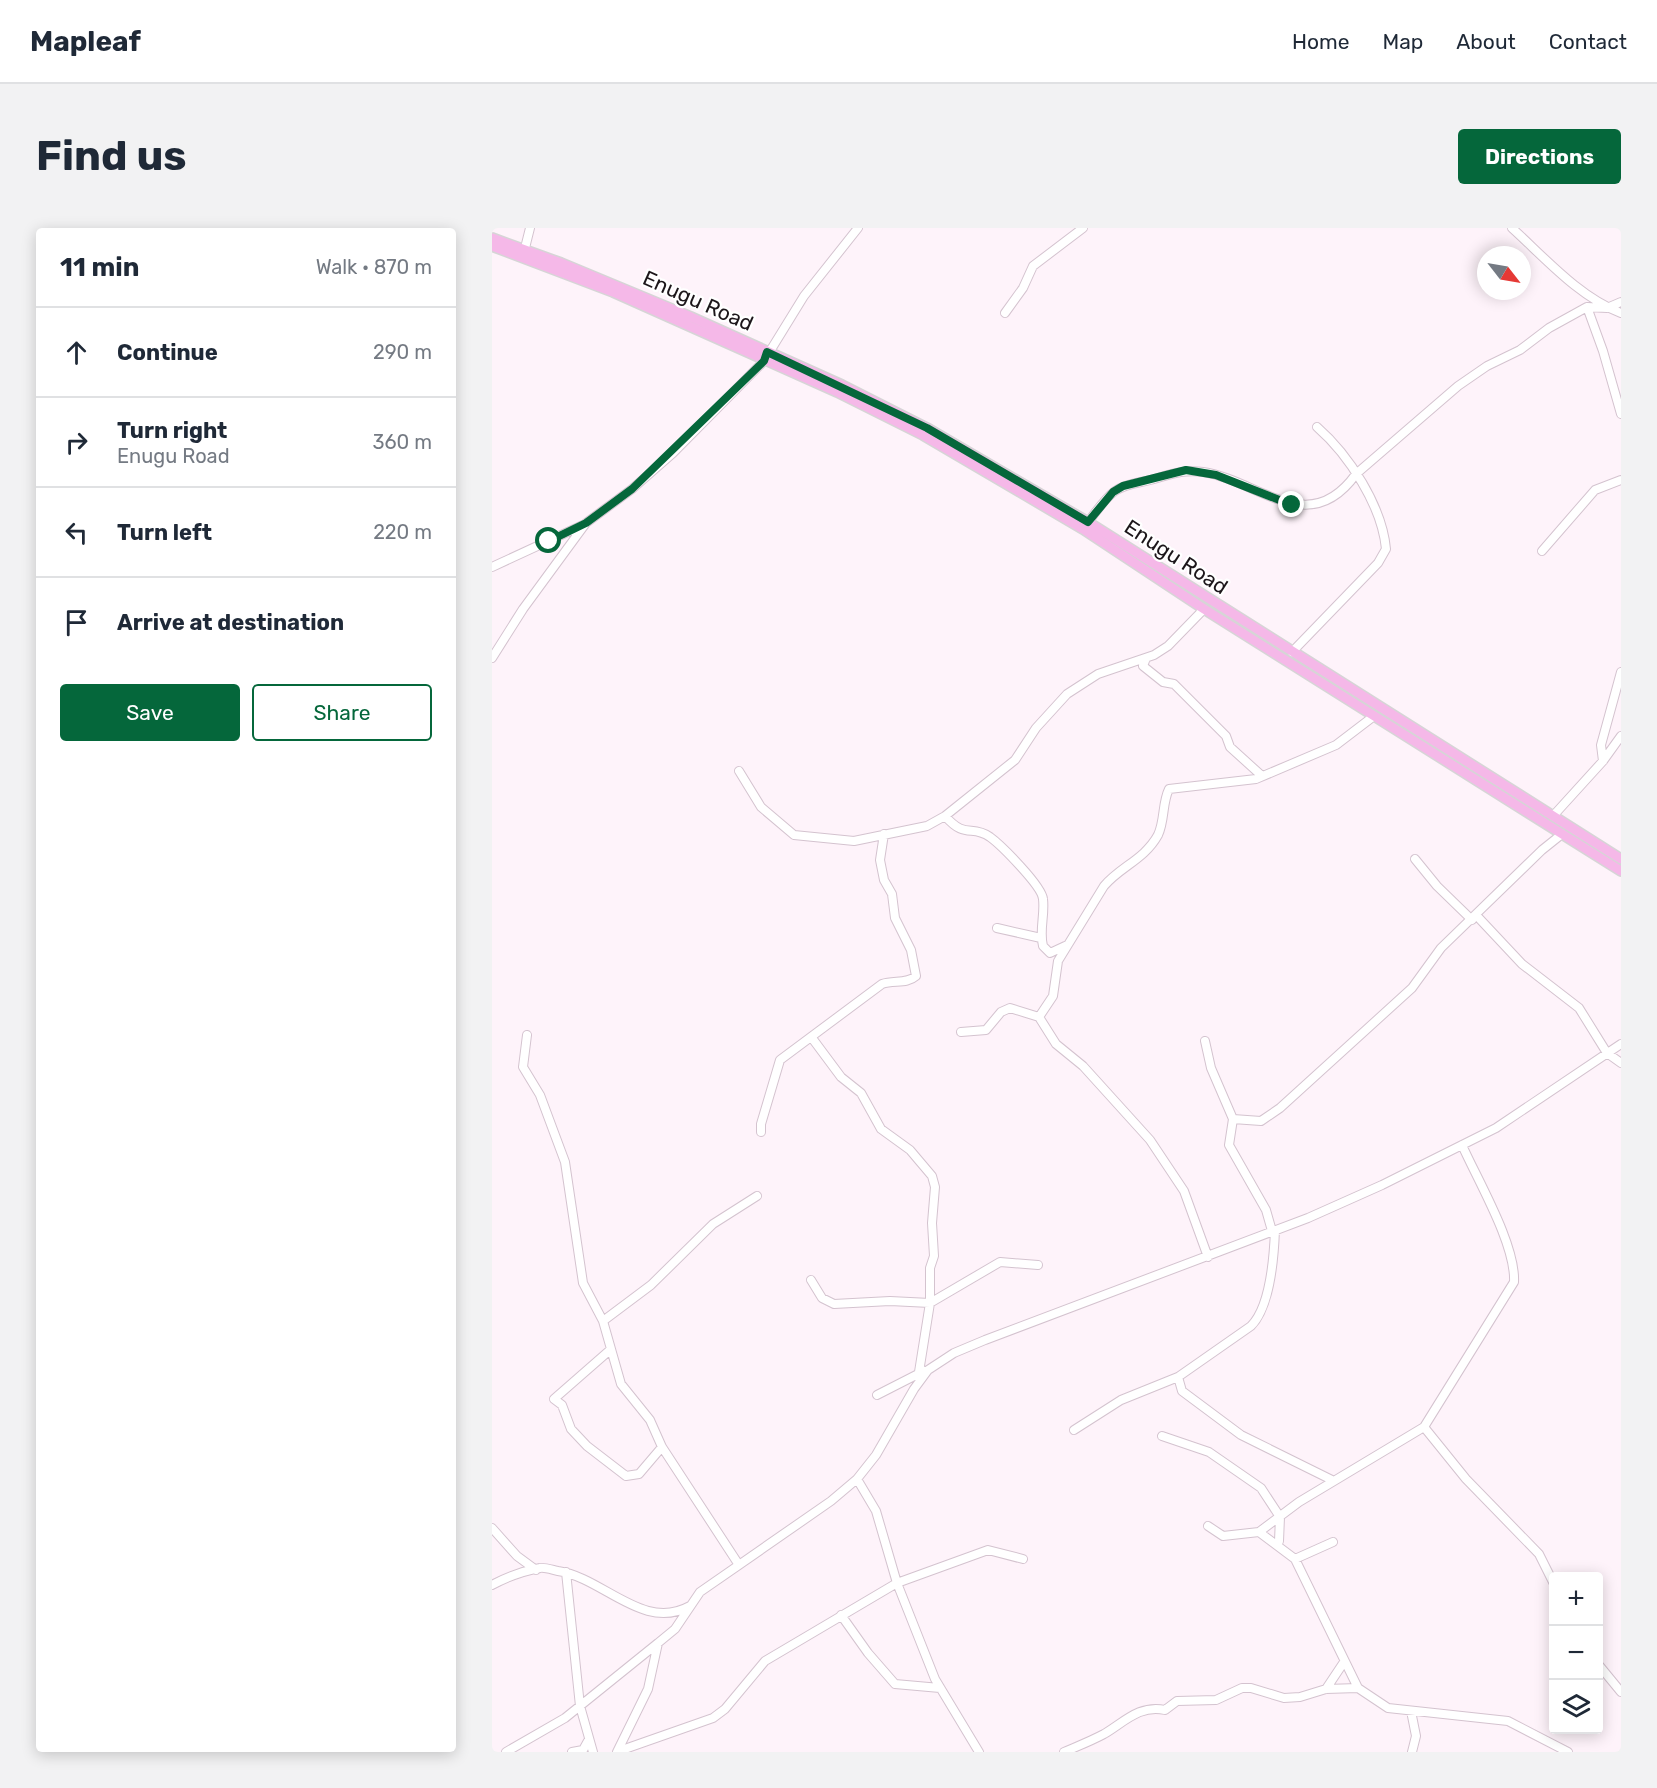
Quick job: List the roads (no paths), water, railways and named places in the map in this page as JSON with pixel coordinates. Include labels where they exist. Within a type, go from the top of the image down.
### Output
[{"type":"main road","name":"Enugu Road","points":[[492,238],[525,248],[615,285],[765,356],[927,428],[1088,522],[1621,859]]},
{"type":"main road","points":[[492,246],[613,292],[765,356],[924,435],[1083,529],[1204,609],[1621,871]]},
{"type":"street","points":[[525,248],[530,228]]},
{"type":"street","points":[[492,567],[586,523],[632,489],[673,453],[765,356],[804,296],[858,228]]},
{"type":"street","points":[[1005,313],[1023,288],[1033,266],[1083,228]]},
{"type":"street","points":[[1512,228],[1548,261],[1607,308],[1621,314]]},
{"type":"street","points":[[1088,522],[1113,492],[1172,472],[1186,470],[1206,472],[1292,505],[1323,500],[1349,483],[1356,474],[1458,386],[1487,366],[1520,350],[1549,327],[1587,307],[1607,308],[1621,302]]},
{"type":"street","points":[[1587,307],[1603,351],[1621,414]]},
{"type":"street","points":[[1292,652],[1378,563],[1386,549],[1374,503],[1356,474],[1317,428]]},
{"type":"street","points":[[1542,551],[1595,490],[1621,480]]},
{"type":"street","points":[[492,658],[523,609],[586,523]]},
{"type":"street","points":[[739,771],[761,807],[794,835],[854,841],[927,826],[945,816],[1015,760],[1036,728],[1067,694],[1098,674],[1146,658],[1168,646],[1204,609]]},
{"type":"street","points":[[1146,658],[1143,666],[1162,682],[1174,684],[1226,736],[1230,747],[1262,776]]},
{"type":"street","points":[[1603,761],[1601,745],[1621,672]]},
{"type":"street","points":[[1039,1017],[1053,996],[1058,961],[1104,886],[1111,877],[1134,863],[1152,843],[1163,823],[1169,789],[1262,776],[1336,745],[1374,716]]},
{"type":"street","points":[[1553,816],[1603,761],[1621,736]]},
{"type":"street","points":[[945,816],[958,830],[989,836],[1002,850],[1012,856],[1041,890],[1044,903],[1041,938],[1043,946],[1050,952],[1068,943]]},
{"type":"street","points":[[761,1132],[761,1124],[779,1062],[882,984],[894,980],[909,981],[916,976],[911,950],[895,918],[892,894],[884,880],[880,860],[885,834]]},
{"type":"street","points":[[1233,1119],[1261,1121],[1280,1108],[1412,988],[1441,948],[1542,850],[1562,834]]},
{"type":"street","points":[[1415,859],[1437,886],[1522,964],[1579,1008],[1606,1053],[1621,1063]]},
{"type":"street","points":[[997,928],[1041,938]]},
{"type":"street","points":[[961,1032],[986,1030],[1001,1012],[1010,1008],[1039,1017],[1056,1044],[1083,1066],[1150,1140],[1192,1208],[1208,1257]]},
{"type":"street","points":[[527,1035],[523,1067],[540,1095],[565,1162],[583,1283],[603,1321],[621,1384],[650,1420],[662,1448],[739,1565]]},
{"type":"street","points":[[812,1038],[841,1077],[861,1093],[881,1129],[910,1150],[932,1176],[935,1202],[932,1223],[934,1256],[930,1268],[930,1304],[919,1372]]},
{"type":"street","points":[[1074,1430],[1121,1400],[1179,1377],[1256,1321],[1274,1261],[1273,1230],[1266,1210],[1229,1145],[1233,1119],[1211,1068],[1205,1041]]},
{"type":"street","points":[[506,1752],[565,1718],[675,1629],[700,1592],[831,1501],[857,1479],[876,1455],[914,1389],[928,1370],[954,1353],[1208,1257],[1371,1190],[1496,1128],[1621,1044]]},
{"type":"street","points":[[1208,1526],[1223,1536],[1259,1532],[1334,1481],[1424,1427],[1514,1282],[1515,1268],[1505,1241],[1462,1145]]},
{"type":"street","points":[[603,1321],[651,1284],[713,1224],[757,1196]]},
{"type":"street","points":[[811,1280],[822,1298],[834,1304],[890,1301],[930,1304],[1000,1262],[1038,1265]]},
{"type":"street","points":[[610,1350],[555,1399],[562,1405],[571,1429],[587,1446],[626,1476],[639,1474],[662,1448]]},
{"type":"street","points":[[877,1395],[919,1372],[928,1370]]},
{"type":"street","points":[[1179,1377],[1182,1391],[1241,1435],[1270,1447],[1334,1481]]},
{"type":"street","points":[[1424,1427],[1466,1479],[1539,1554],[1549,1574]]},
{"type":"street","points":[[1162,1436],[1214,1455],[1261,1488],[1280,1517],[1279,1541]]},
{"type":"street","points":[[857,1479],[876,1511],[897,1583],[940,1688],[979,1752]]},
{"type":"street","points":[[492,1528],[517,1556],[536,1570]]},
{"type":"street","points":[[1259,1532],[1295,1559],[1358,1688],[1388,1708],[1508,1721],[1568,1752]]},
{"type":"street","points":[[1295,1559],[1332,1542]]},
{"type":"street","points":[[618,1751],[713,1718],[725,1709],[765,1661],[897,1583],[988,1550],[1023,1559]]},
{"type":"street","points":[[492,1585],[513,1575],[541,1568],[566,1572],[622,1599],[628,1606],[654,1613],[678,1612],[691,1605]]},
{"type":"street","points":[[566,1572],[580,1706],[592,1752]]},
{"type":"street","points":[[841,1616],[868,1653],[896,1684],[940,1688]]},
{"type":"street","points":[[618,1751],[648,1689],[658,1643]]},
{"type":"street","points":[[1326,1689],[1344,1662]]},
{"type":"street","points":[[1603,1669],[1621,1692]]},
{"type":"street","points":[[1064,1752],[1106,1733],[1139,1712],[1158,1708],[1165,1710],[1177,1701],[1216,1700],[1242,1688],[1251,1688],[1284,1698],[1300,1698],[1326,1689],[1358,1688]]},
{"type":"street","points":[[1411,1711],[1416,1736],[1412,1752]]},
{"type":"street","points":[[572,1752],[583,1750],[588,1741]]}]
